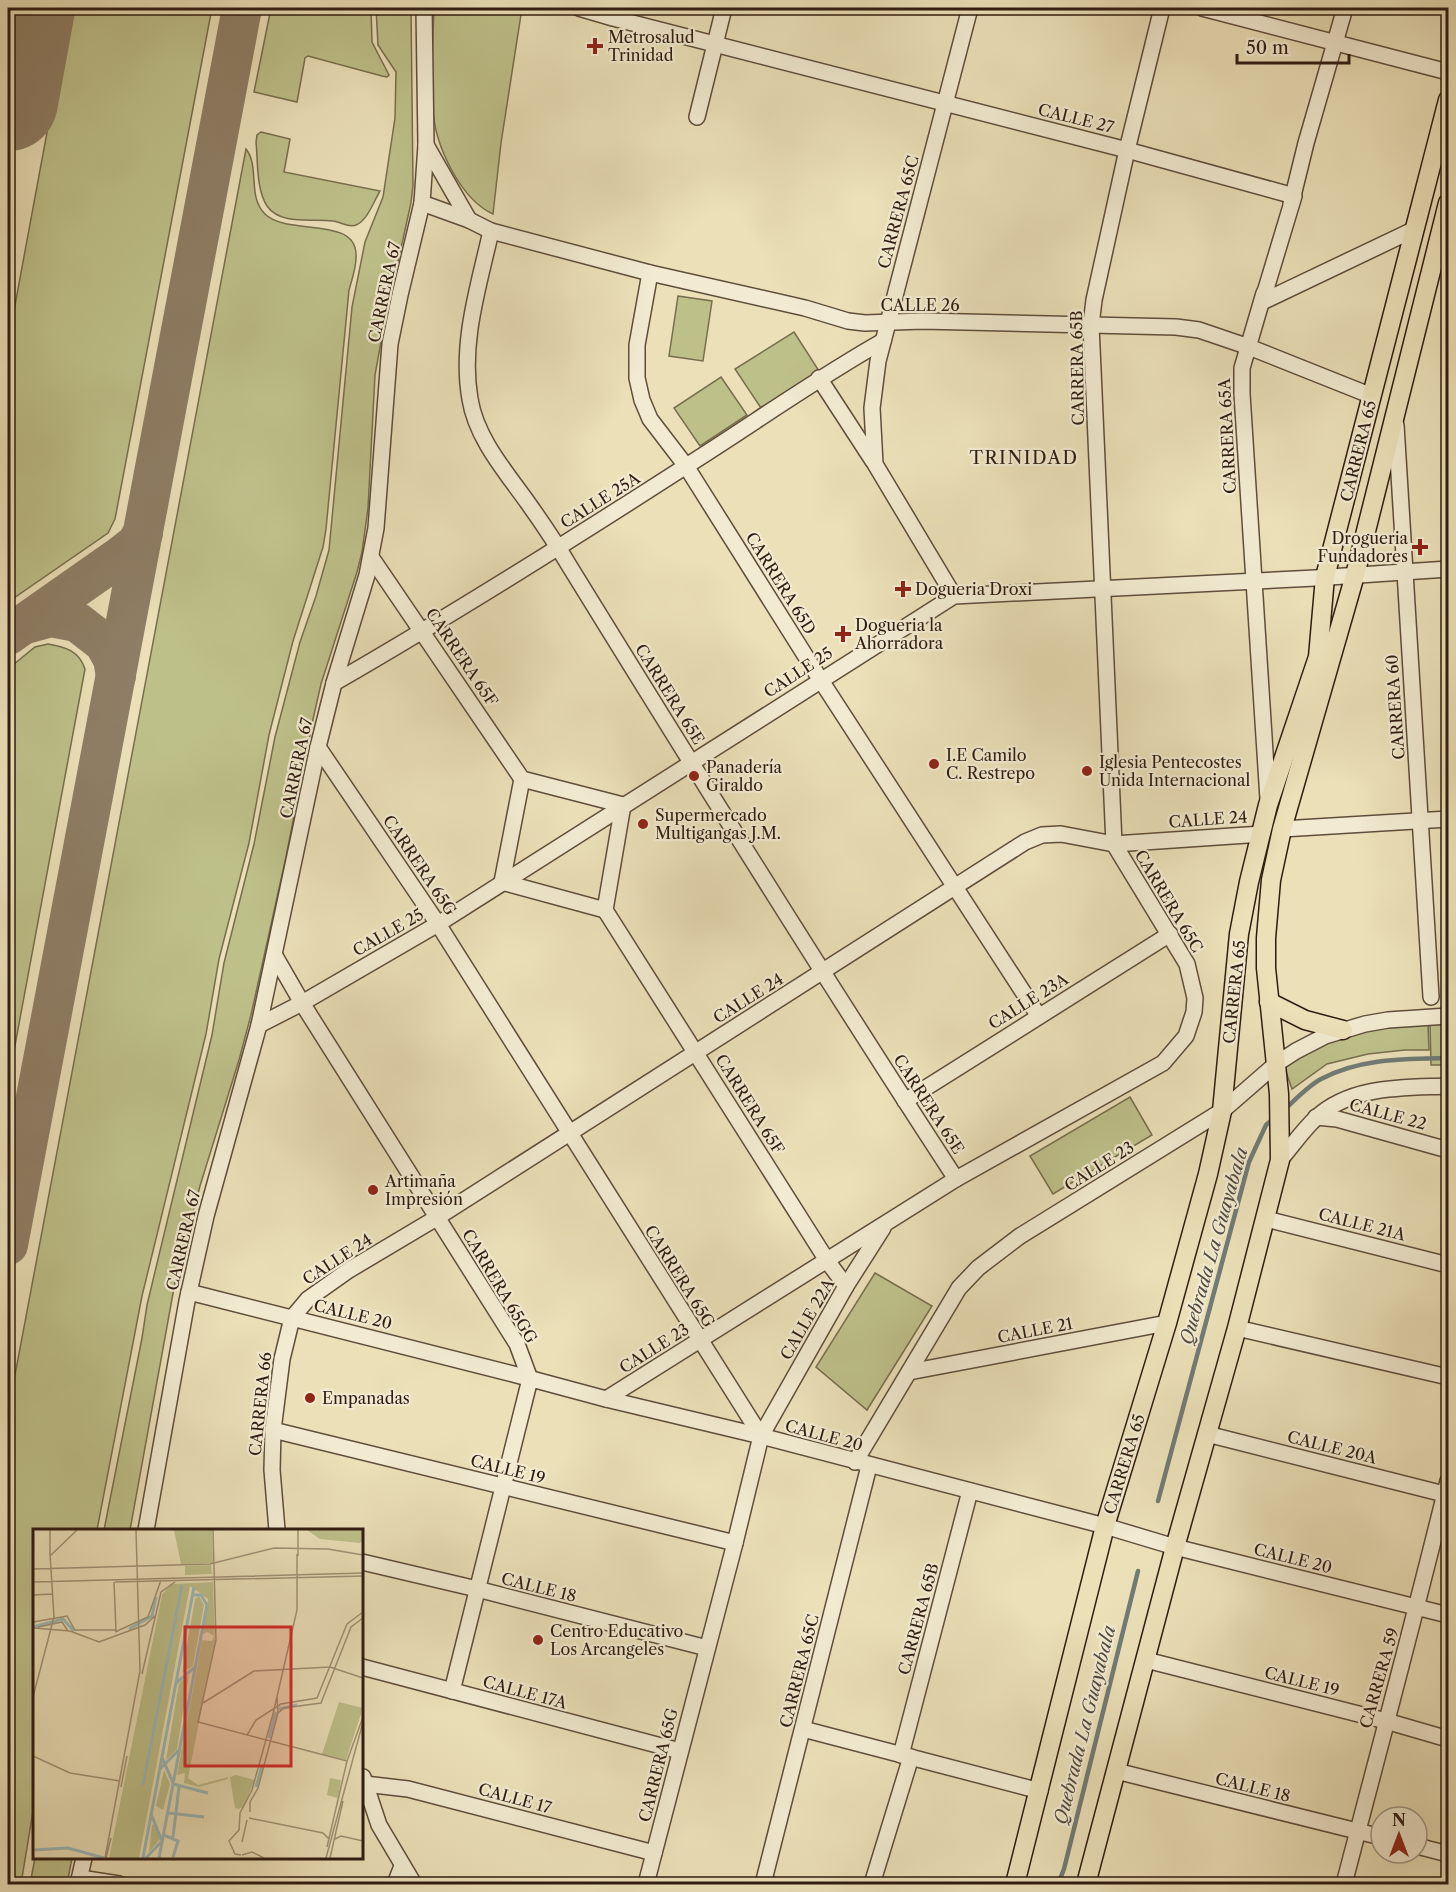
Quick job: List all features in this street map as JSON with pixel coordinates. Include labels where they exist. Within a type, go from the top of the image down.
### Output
[{"type":"main road","name":"CARRERA 65","points":[[1015,1884],[1105,1526],[1167,1323],[1208,1174],[1222,1111],[1239,934],[1249,882],[1268,805],[1318,657],[1325,577],[1449,100]]},
{"type":"main road","name":"CARRERA 65","points":[[1086,1884],[1175,1547],[1237,1328],[1280,1160],[1279,1094],[1266,968],[1271,880],[1282,829],[1355,575],[1395,416],[1444,238],[1449,202]]},
{"type":"main road","points":[[1269,1002],[1305,1020],[1343,1030]]},
{"type":"street","name":"CARRERA 67","points":[[146,1529],[189,1292],[206,1216],[259,1025],[333,683],[371,556],[376,528],[390,344],[399,295],[422,203],[426,145],[424,8]]},
{"type":"street","name":"CALLE 27","points":[[579,8],[1127,150],[1294,196]]},
{"type":"street","points":[[697,117],[724,8]]},
{"type":"street","name":"CARRERA 65C","points":[[875,464],[872,408],[878,361],[970,8]]},
{"type":"street","name":"CARRERA 65B","points":[[1114,844],[1091,325],[1094,300],[1127,150],[1162,8]]},
{"type":"street","points":[[1202,8],[1449,72]]},
{"type":"street","name":"CARRERA 65A","points":[[1268,805],[1242,368],[1294,196],[1306,143],[1345,8]]},
{"type":"street","points":[[426,145],[469,220]]},
{"type":"street","name":"CALLE 26","points":[[422,203],[469,220],[491,231],[650,273],[805,308],[848,321],[1176,327],[1199,330],[1372,396]]},
{"type":"street","points":[[1262,302],[1415,229]]},
{"type":"street","name":"CARRERA 65E","points":[[491,231],[472,316],[467,361],[470,400],[478,424],[492,452],[558,548],[691,763],[956,1179]]},
{"type":"street","name":"CARRERA 65D","points":[[650,273],[637,345],[637,378],[642,400],[650,419],[686,466],[820,679],[1038,1015]]},
{"type":"street","name":"CALLE 25A","points":[[333,683],[558,548],[819,378],[883,341]]},
{"type":"street","name":"CARRERA 65C","points":[[819,378],[875,464],[954,596]]},
{"type":"street","name":"CARRERA 60","points":[[1395,416],[1431,997]]},
{"type":"street","name":"CARRERA 65F","points":[[371,556],[522,779]]},
{"type":"street","name":"CALLE 25","points":[[259,1025],[302,1003],[438,924],[820,679],[954,596],[1449,569]]},
{"type":"street","name":"CARRERA 65G","points":[[318,747],[438,924],[760,1436],[735,1543],[646,1884]]},
{"type":"street","points":[[522,779],[623,805],[605,910],[502,882],[522,779]]},
{"type":"street","points":[[1282,829],[1449,819]]},
{"type":"street","name":"CALLE 24","points":[[292,1318],[308,1299],[349,1270],[438,1217],[1025,842],[1042,835],[1060,834],[1114,844],[1262,834]]},
{"type":"street","name":"CARRERA 65C","points":[[1114,844],[1186,964],[1194,990],[1194,1012]]},
{"type":"street","name":"CARRERA 65F","points":[[605,910],[846,1287]]},
{"type":"street","name":"CALLE 23A","points":[[905,1101],[1038,1015],[1170,934]]},
{"type":"street","points":[[275,956],[302,1003]]},
{"type":"street","name":"CARRERA 65GG","points":[[302,1003],[517,1344],[530,1379]]},
{"type":"street","name":"CALLE 23","points":[[606,1400],[828,1262],[956,1179],[1163,1063],[1186,1036],[1194,1012]]},
{"type":"street","name":"CALLE 23","points":[[862,1464],[909,1372],[959,1288],[978,1268],[1020,1236],[1222,1111],[1276,1064],[1310,1043],[1343,1030],[1388,1020],[1449,1016]]},
{"type":"street","points":[[1280,1160],[1317,1117],[1337,1103],[1384,1089],[1449,1086]]},
{"type":"street","name":"CALLE 22","points":[[1317,1117],[1337,1119],[1449,1150]]},
{"type":"street","name":"CALLE 21A","points":[[1266,1219],[1449,1265]]},
{"type":"street","name":"CALLE 22A","points":[[760,1436],[846,1287],[887,1222]]},
{"type":"street","name":"CALLE 20","points":[[189,1292],[606,1400],[760,1436],[1105,1526],[1175,1547],[1449,1615]]},
{"type":"street","name":"CARRERA 66","points":[[277,1529],[272,1470],[273,1430],[282,1359],[292,1318]]},
{"type":"street","name":"CALLE 21","points":[[909,1372],[1167,1323]]},
{"type":"street","points":[[1237,1328],[1449,1377]]},
{"type":"street","points":[[452,1691],[530,1379]]},
{"type":"street","name":"CALLE 19","points":[[273,1430],[735,1543]]},
{"type":"street","name":"CALLE 20A","points":[[1208,1434],[1448,1490]]},
{"type":"street","name":"CARRERA 65C","points":[[763,1884],[803,1729],[862,1464]]},
{"type":"street","name":"CARRERA 59","points":[[1344,1884],[1448,1490]]},
{"type":"street","name":"CARRERA 65B","points":[[872,1884],[906,1756],[970,1491]]},
{"type":"street","name":"CALLE 18","points":[[363,1562],[708,1648]]},
{"type":"street","name":"CALLE 19","points":[[1146,1660],[1449,1739]]},
{"type":"street","name":"CALLE 17A","points":[[363,1667],[680,1752]]},
{"type":"street","points":[[803,1729],[1040,1791]]},
{"type":"street","name":"CALLE 18","points":[[1116,1771],[1369,1835]]},
{"type":"street","points":[[363,1779],[379,1825],[414,1884]]},
{"type":"street","name":"CALLE 17","points":[[363,1779],[654,1854]]},
{"type":"street","points":[[1429,1849],[1449,1854]]},
{"type":"street","points":[[84,1859],[79,1881],[119,1884]]},
{"type":"street","points":[[394,1884],[402,1866]]},
{"type":"green space","points":[[70,8],[212,8],[115,519],[108,533],[8,602],[8,343]]},
{"type":"green space","points":[[271,8],[371,8],[372,42],[389,75],[382,76],[308,56],[305,58],[297,102],[254,92]]},
{"type":"green space","points":[[376,8],[411,8],[413,185],[375,375],[368,508],[362,552],[321,684],[251,1015],[200,1186],[176,1277],[130,1529],[104,1529],[147,1305],[212,1035],[224,963],[254,844],[275,737],[300,642],[329,550],[352,307],[365,242],[383,197],[395,118],[396,72],[378,45]]},
{"type":"green space","points":[[434,8],[522,8],[501,143],[493,214],[481,207],[460,184],[451,170],[439,139],[432,97]]},
{"type":"green space","points":[[261,132],[290,139],[284,172],[380,191],[364,219],[351,226],[333,221],[289,219],[273,212],[263,199],[259,183],[256,142],[257,135]]},
{"type":"green space","points":[[246,149],[252,164],[256,199],[265,214],[288,224],[333,230],[353,242],[356,254],[349,290],[326,529],[323,547],[293,641],[269,735],[249,843],[219,959],[206,1034],[142,1296],[97,1529],[33,1529],[33,1811],[21,1884],[8,1884],[8,1412]]},
{"type":"green space","points":[[678,296],[712,301],[703,361],[669,356]]},
{"type":"green space","points":[[794,332],[819,371],[761,408],[735,369]]},
{"type":"green space","points":[[721,377],[747,415],[700,446],[674,408]]},
{"type":"green space","points":[[48,644],[71,651],[79,658],[85,669],[8,1083],[8,669],[35,647]]},
{"type":"green space","points":[[1448,1023],[1448,1065],[1431,1065],[1430,1024]]},
{"type":"green space","points":[[1428,1024],[1429,1050],[1368,1054],[1327,1064],[1292,1089],[1283,1063],[1328,1039],[1382,1025]]},
{"type":"green space","points":[[1130,1097],[1152,1135],[1053,1194],[1030,1156]]},
{"type":"green space","points":[[875,1273],[932,1306],[867,1410],[816,1367]]},
{"type":"green space","points":[[35,1859],[72,1859],[67,1884],[30,1884]]},
{"type":"waterway","name":"Quebrada La Guayabala","points":[[1285,1109],[1316,1082],[1351,1067],[1383,1061],[1448,1058]]},
{"type":"waterway","name":"Quebrada La Guayabala","points":[[1158,1501],[1249,1162],[1266,1125],[1274,1118]]},
{"type":"waterway","name":"Quebrada La Guayabala","points":[[1058,1884],[1064,1869],[1138,1571]]},
{"type":"taxiway","points":[[8,1245],[242,8]]},
{"type":"taxiway","points":[[8,635],[118,558],[136,544],[143,533]]},
{"type":"taxiway","points":[[22,625],[51,617],[77,622],[104,643],[113,659],[116,676]]},
{"type":"runway","points":[[8,101],[25,8]]},
{"type":"place","name":"Metrosalud Trinidad","points":[[595,46]]},
{"type":"place","name":"Drogueria Fundadores","points":[[1420,547]]},
{"type":"place","name":"Dogueria Droxi","points":[[903,589]]},
{"type":"place","name":"Dogueria la Ahorradora","points":[[843,634]]},
{"type":"place","name":"I.E Camilo C. Restrepo","points":[[934,764]]},
{"type":"place","name":"Iglesia Pentecostes Unida Internacional","points":[[1087,771]]},
{"type":"place","name":"Panadería Giraldo","points":[[694,776]]},
{"type":"place","name":"Supermercado Multigangas J.M.","points":[[643,824]]},
{"type":"place","name":"Artimaña Impresión","points":[[373,1190]]},
{"type":"place","name":"Empanadas","points":[[310,1398]]},
{"type":"place","name":"Centro Educativo Los Arcangeles","points":[[538,1640]]},
{"type":"district","name":"TRINIDAD","points":[[1024,458]]}]
